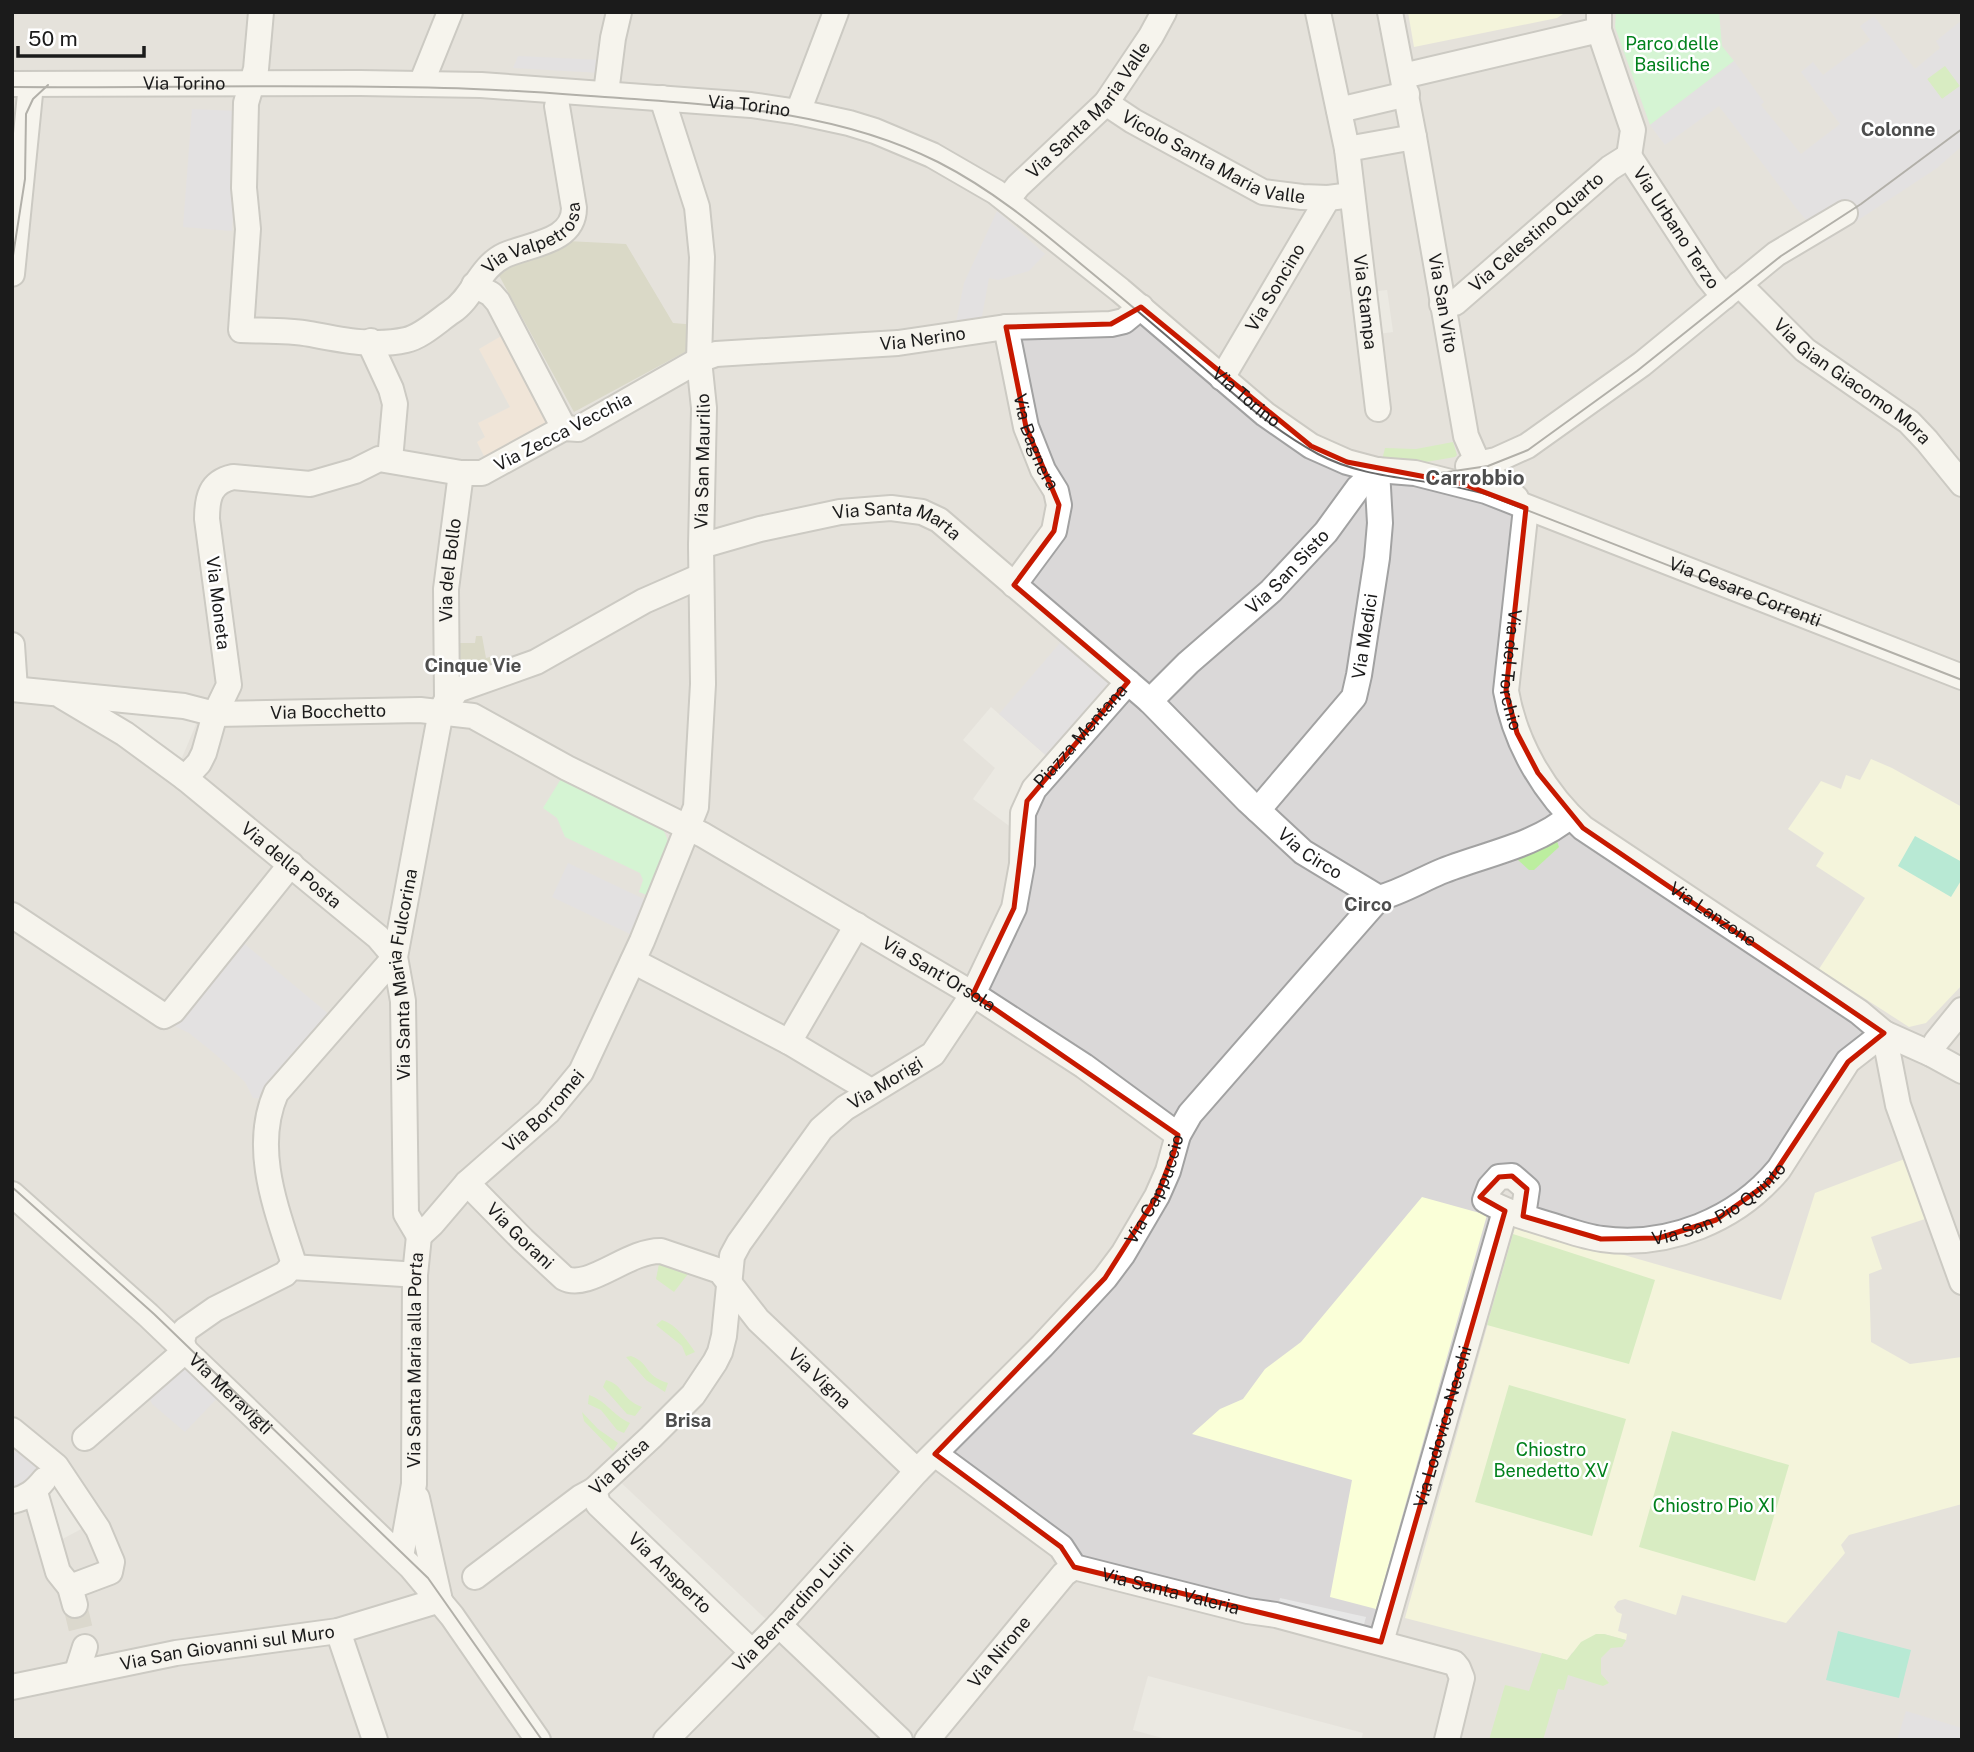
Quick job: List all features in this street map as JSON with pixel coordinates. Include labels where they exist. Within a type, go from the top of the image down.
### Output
[{"type":"street","points":[[261,12],[256,69],[246,103],[244,188],[248,229],[241,330],[309,334],[343,341],[371,341],[396,404],[390,460],[461,473]]},
{"type":"street","points":[[421,84],[450,12]]},
{"type":"street","points":[[606,93],[612,38],[620,12]]},
{"type":"street","points":[[798,112],[836,12]]},
{"type":"street","name":"Via Santa Maria Valle","points":[[1007,200],[1018,186],[1106,103],[1164,12]]},
{"type":"street","name":"Via Stampa","points":[[1318,12],[1347,149],[1378,409]]},
{"type":"street","points":[[1390,12],[1405,85]]},
{"type":"street","points":[[1339,110],[1405,85],[1599,21],[1633,130],[1629,156]]},
{"type":"street","points":[[12,274],[22,84]]},
{"type":"street","name":"Via Torino","points":[[22,84],[421,84],[606,93],[798,112],[862,127],[905,143],[962,171],[1007,200],[1141,307],[1283,428],[1311,446],[1347,462],[1377,470]]},
{"type":"street","name":"Via San Vito","points":[[1405,85],[1465,436],[1474,457],[1481,464]]},
{"type":"street","name":"Via San Maurilio","points":[[662,98],[697,207],[702,257],[699,360],[704,408],[702,698],[696,807],[688,828]]},
{"type":"street","name":"Vicolo Santa Maria Valle","points":[[1106,103],[1133,121],[1263,192],[1328,198]]},
{"type":"street","name":"Via Valpetrosa","points":[[371,341],[405,340],[414,337],[458,307],[484,271],[504,256],[557,236],[570,225],[574,208],[557,106]]},
{"type":"street","points":[[1347,149],[1415,137]]},
{"type":"street","name":"Via Urbano Terzo","points":[[1629,156],[1708,277],[1732,290]]},
{"type":"street","name":"Via Celestino Quarto","points":[[1442,304],[1455,303],[1610,168],[1629,156]]},
{"type":"street","points":[[1328,198],[1352,195]]},
{"type":"street","name":"Via Soncino","points":[[1222,378],[1328,198]]},
{"type":"street","points":[[1415,473],[1481,464],[1514,435],[1644,344],[1678,334],[1796,240],[1846,213]]},
{"type":"street","points":[[474,285],[491,294],[498,302],[564,428]]},
{"type":"street","name":"Via Gian Giacomo Mora","points":[[1732,290],[1794,341],[1909,422],[1962,484]]},
{"type":"street","name":"Via Nerino","points":[[699,360],[716,354],[898,343],[1006,327],[1111,324],[1124,321],[1141,307]]},
{"type":"street","name":"Via Bagnera","points":[[1006,327],[1026,427],[1043,470],[1056,491],[1059,505],[1054,531],[1014,585]]},
{"type":"street","name":"Via Zecca Vecchia","points":[[461,473],[482,473],[564,428],[579,429],[699,360]]},
{"type":"street","name":"Via Moneta","points":[[185,778],[204,754],[215,714],[229,685],[207,519],[212,489],[218,482],[233,477],[310,484],[360,469],[379,458],[390,460]]},
{"type":"street","points":[[1481,464],[1527,508]]},
{"type":"street","points":[[1377,470],[1415,473],[1486,491],[1527,508]]},
{"type":"street","name":"Via San Sisto","points":[[1150,701],[1188,663],[1271,591],[1326,532],[1358,488],[1377,470]]},
{"type":"street","name":"Via Medici","points":[[1258,810],[1354,697],[1377,558],[1380,504],[1377,470]]},
{"type":"street","name":"Via del Bollo","points":[[441,712],[447,699],[446,589],[461,473]]},
{"type":"street","name":"Via Santa Marta","points":[[701,546],[760,529],[826,515],[891,508],[922,512],[939,520],[1063,627]]},
{"type":"street","name":"Via Cesare Correnti","points":[[1527,508],[1962,677]]},
{"type":"street","name":"Via del Torchio","points":[[1527,508],[1506,691],[1509,710],[1526,753],[1570,816]]},
{"type":"street","points":[[441,712],[457,690],[536,662],[644,601],[701,576]]},
{"type":"street","name":"Piazza Mentana","points":[[1023,831],[1023,813],[1034,789],[1128,682],[1063,627]]},
{"type":"street","points":[[12,645],[14,689]]},
{"type":"street","name":"Via Circo","points":[[1128,682],[1303,852],[1379,898]]},
{"type":"street","name":"Via Bocchetto","points":[[14,689],[184,706],[215,714],[441,712],[473,716],[567,768]]},
{"type":"street","name":"Via della Posta","points":[[57,693],[125,734],[185,778],[378,936],[395,957]]},
{"type":"street","name":"Via Santa Maria Fulcorina","points":[[419,1236],[406,1214],[403,1001],[395,957],[441,712]]},
{"type":"street","name":"Via Sant'Orsola","points":[[567,768],[688,828],[973,994],[1084,1066],[1178,1135]]},
{"type":"street","points":[[1379,898],[1392,895],[1439,872],[1547,834],[1570,816]]},
{"type":"street","name":"Via Lanzone","points":[[1570,816],[1583,828],[1860,1012],[1884,1032],[1962,1071]]},
{"type":"street","name":"Via Borromei","points":[[419,1236],[467,1183],[548,1112],[581,1072],[633,961],[688,828]]},
{"type":"street","name":"Via Morigi","points":[[729,1282],[732,1256],[738,1243],[821,1129],[845,1108],[933,1054],[973,994],[1014,908],[1020,885],[1023,831]]},
{"type":"street","points":[[12,915],[164,1016],[173,1011],[291,864]]},
{"type":"street","name":"Via Cappuccio","points":[[926,1463],[1105,1278],[1123,1254],[1157,1196],[1168,1171],[1178,1135],[1190,1114],[1379,898]]},
{"type":"street","points":[[789,1042],[857,925]]},
{"type":"street","points":[[85,1438],[185,1352],[182,1341],[185,1331],[215,1309],[285,1273],[291,1267],[293,1261],[272,1192],[266,1153],[270,1107],[276,1093],[395,957]]},
{"type":"street","points":[[633,961],[789,1042],[871,1091]]},
{"type":"street","points":[[1931,1054],[1936,1042],[1962,1010]]},
{"type":"street","points":[[1884,1032],[1898,1105],[1908,1138],[1962,1282]]},
{"type":"street","name":"Via San Pio Quinto","points":[[1514,1213],[1601,1239],[1629,1240],[1659,1238],[1716,1220],[1752,1198],[1768,1184],[1847,1062],[1884,1032]]},
{"type":"street","name":"Via Gorani","points":[[467,1183],[523,1240],[571,1282],[585,1280],[626,1259],[651,1251],[661,1251],[720,1271],[729,1282]]},
{"type":"street","name":"Via Meravigli","points":[[12,1194],[148,1315],[401,1557],[440,1600],[538,1740]]},
{"type":"street","name":"Via Lodovico Necchi","points":[[1381,1642],[1514,1213]]},
{"type":"street","name":"Via Santa Maria alla Porta","points":[[401,1557],[414,1484],[415,1275],[419,1236]]},
{"type":"street","points":[[291,1267],[403,1274]]},
{"type":"street","name":"Via Vigna","points":[[729,1282],[758,1321],[926,1463]]},
{"type":"street","name":"Via Brisa","points":[[475,1577],[594,1490],[693,1395],[720,1352],[729,1282]]},
{"type":"street","points":[[12,1430],[56,1466],[98,1529],[112,1562],[110,1572],[73,1596],[58,1572],[23,1496],[56,1466]]},
{"type":"street","points":[[926,1463],[1061,1547],[1074,1567]]},
{"type":"street","name":"Via Bernardino Luini","points":[[666,1740],[779,1625],[926,1463]]},
{"type":"street","name":"Via Santa Maria alla Porta","points":[[414,1484],[440,1600]]},
{"type":"street","name":"Via Ansperto","points":[[594,1490],[598,1504],[752,1652]]},
{"type":"street","name":"Via Santa Valeria","points":[[1074,1567],[1443,1659],[1458,1668],[1462,1678],[1447,1740]]},
{"type":"street","name":"Via Nirone","points":[[927,1740],[1064,1574],[1074,1567]]},
{"type":"street","name":"Via San Giovanni sul Muro","points":[[12,1687],[176,1653],[338,1630],[440,1600]]},
{"type":"street","points":[[779,1625],[901,1740]]},
{"type":"street","points":[[338,1630],[375,1740]]},
{"type":"street","points":[[77,1672],[85,1647]]},
{"type":"highlighted area","points":[[1141,307],[1311,446],[1347,462],[1463,484],[1526,508],[1506,691],[1517,733],[1538,773],[1583,828],[1884,1033],[1848,1062],[1768,1183],[1716,1220],[1659,1238],[1601,1239],[1523,1216],[1527,1189],[1512,1176],[1499,1177],[1480,1197],[1505,1211],[1381,1642],[1074,1567],[1061,1547],[935,1454],[1105,1278],[1157,1196],[1174,1152],[1178,1135],[973,994],[1014,908],[1027,801],[1128,682],[1014,585],[1054,531],[1059,505],[1026,427],[1006,327],[1111,324]]},
{"type":"shaded area","points":[[12,12],[1962,12],[1962,1740],[12,1740]]},
{"type":"shaded area","points":[[1408,12],[1566,12],[1557,18],[1414,47]]},
{"type":"shaded area","points":[[1874,16],[1915,69],[1940,48],[1936,41],[1962,20],[1962,146],[1937,168],[1825,242],[1719,106],[1665,145],[1650,125],[1734,61],[1764,102],[1761,105],[1801,154],[1840,124],[1801,72],[1813,62],[1823,75],[1870,40],[1860,26]],"holes":[[[1945,66],[1960,86],[1942,99],[1927,79]]]},
{"type":"shaded area","points":[[518,56],[602,60],[600,73],[513,68]]},
{"type":"shaded area","points":[[192,109],[238,111],[232,231],[183,227]]},
{"type":"shaded area","points":[[997,211],[1045,254],[1029,271],[998,280],[989,278],[981,322],[955,327],[964,283]]},
{"type":"shaded area","points":[[567,241],[626,244],[673,323],[698,325],[696,346],[574,412],[496,270]]},
{"type":"shaded area","points":[[1387,290],[1393,332],[1378,334],[1371,292]]},
{"type":"shaded area","points":[[503,335],[550,426],[486,460],[477,442],[485,437],[478,423],[510,407],[479,349]]},
{"type":"shaded area","points":[[476,636],[482,636],[486,658],[494,656],[499,671],[456,683],[455,643],[475,643]]},
{"type":"shaded area","points":[[1065,637],[1115,681],[1050,759],[999,714]]},
{"type":"shaded area","points":[[80,700],[199,717],[181,760]]},
{"type":"shaded area","points":[[991,707],[1050,759],[1012,828],[973,799],[995,768],[963,740]]},
{"type":"shaded area","points":[[1871,759],[1962,807],[1962,985],[1926,1023],[1909,1027],[1819,969],[1865,898],[1816,866],[1824,853],[1788,829],[1821,781],[1841,789],[1846,775],[1860,780]]},
{"type":"shaded area","points":[[568,863],[648,901],[632,935],[552,897]]},
{"type":"shaded area","points":[[235,936],[337,1021],[273,1099],[253,1098],[245,1082],[215,1054],[189,1033],[166,1022]]},
{"type":"shaded area","points":[[1910,1157],[1931,1217],[1871,1237],[1882,1269],[1869,1274],[1871,1342],[1910,1364],[1962,1357],[1962,1504],[1849,1535],[1841,1545],[1845,1553],[1786,1623],[1682,1595],[1676,1615],[1625,1599],[1618,1601],[1614,1607],[1622,1614],[1618,1631],[1627,1634],[1626,1640],[1604,1634],[1572,1653],[1567,1660],[1405,1618],[1516,1224],[1781,1300],[1815,1193]]},
{"type":"shaded area","points":[[1422,1197],[1487,1215],[1376,1609],[1330,1597],[1352,1480],[1192,1434],[1220,1409],[1243,1399],[1265,1369],[1301,1342]]},
{"type":"shaded area","points":[[176,1345],[224,1391],[185,1432],[152,1404],[149,1397]]},
{"type":"shaded area","points":[[20,1444],[44,1469],[12,1498],[12,1457]]},
{"type":"shaded area","points":[[59,1476],[83,1528],[55,1543],[43,1493]]},
{"type":"shaded area","points":[[616,1478],[771,1624],[754,1643],[598,1498]]},
{"type":"shaded area","points":[[1280,1598],[1366,1617],[1363,1628],[1277,1608]]},
{"type":"shaded area","points":[[1148,1676],[1363,1733],[1361,1740],[1170,1740],[1133,1730]]},
{"type":"shaded area","points":[[1906,1711],[1962,1728],[1962,1740],[1897,1740]]},
{"type":"green space","name":"Parco delle Basiliche","points":[[1616,12],[1719,12],[1722,46],[1734,61],[1650,125],[1615,27]]},
{"type":"green space","points":[[1945,65],[1960,86],[1942,99],[1927,79]]},
{"type":"green space","points":[[1453,442],[1457,455],[1455,457],[1426,462],[1382,460],[1385,448],[1416,449]]},
{"type":"green space","points":[[564,774],[663,830],[667,838],[667,854],[647,895],[639,892],[643,880],[640,873],[565,837],[557,818],[543,808]]},
{"type":"green space","points":[[1915,836],[1962,862],[1962,879],[1951,897],[1898,866]]},
{"type":"green space","points":[[1557,841],[1559,847],[1534,870],[1529,870],[1518,860],[1518,854]]},
{"type":"green space","points":[[1513,1234],[1655,1280],[1629,1364],[1487,1325]]},
{"type":"green space","points":[[659,1264],[688,1274],[674,1292],[656,1279]]},
{"type":"green space","points":[[662,1320],[677,1329],[695,1352],[686,1356],[682,1346],[656,1325]]},
{"type":"green space","points":[[631,1356],[642,1362],[654,1377],[668,1383],[665,1392],[646,1380],[626,1357]]},
{"type":"green space","points":[[606,1380],[616,1385],[630,1401],[642,1407],[635,1416],[627,1414],[603,1387]]},
{"type":"green space","name":"Chiostro Benedetto XV","points":[[1509,1385],[1626,1419],[1592,1536],[1475,1502]]},
{"type":"green space","points":[[589,1395],[630,1423],[624,1433],[617,1430],[601,1410],[588,1404]]},
{"type":"green space","points":[[582,1412],[598,1429],[618,1443],[613,1451],[584,1421]]},
{"type":"green space","name":"Chiostro Pio XI","points":[[1672,1431],[1789,1465],[1755,1581],[1639,1547]]},
{"type":"green space","points":[[1838,1631],[1911,1650],[1899,1698],[1826,1680]]},
{"type":"green space","points":[[1596,1634],[1626,1640],[1622,1647],[1611,1648],[1601,1658],[1601,1674],[1609,1683],[1603,1686],[1568,1675],[1564,1690],[1558,1689],[1543,1740],[1489,1740],[1505,1685],[1529,1691],[1542,1653],[1567,1660],[1581,1642]]},
{"type":"tunnel","points":[[75,1605],[85,1647]]},
{"type":"tram line","points":[[12,262],[25,179],[26,114],[33,99],[48,85]]},
{"type":"tram line","points":[[12,87],[336,86],[510,91],[742,109],[783,114],[862,132],[938,162],[995,196],[1064,250],[1255,411],[1318,454],[1359,470],[1488,495],[1962,680]]},
{"type":"tram line","points":[[1427,475],[1488,466],[1528,450],[1637,371],[1781,256],[1861,204],[1962,129]]},
{"type":"tram line","points":[[12,1187],[154,1314],[428,1578],[542,1740]]},
{"type":"district","name":"Colonne","points":[[1898,129]]},
{"type":"district","name":"Carrobbio","points":[[1475,478]]},
{"type":"district","name":"Cinque Vie","points":[[473,665]]},
{"type":"district","name":"Circo","points":[[1368,904]]},
{"type":"district","name":"Brisa","points":[[688,1420]]}]
